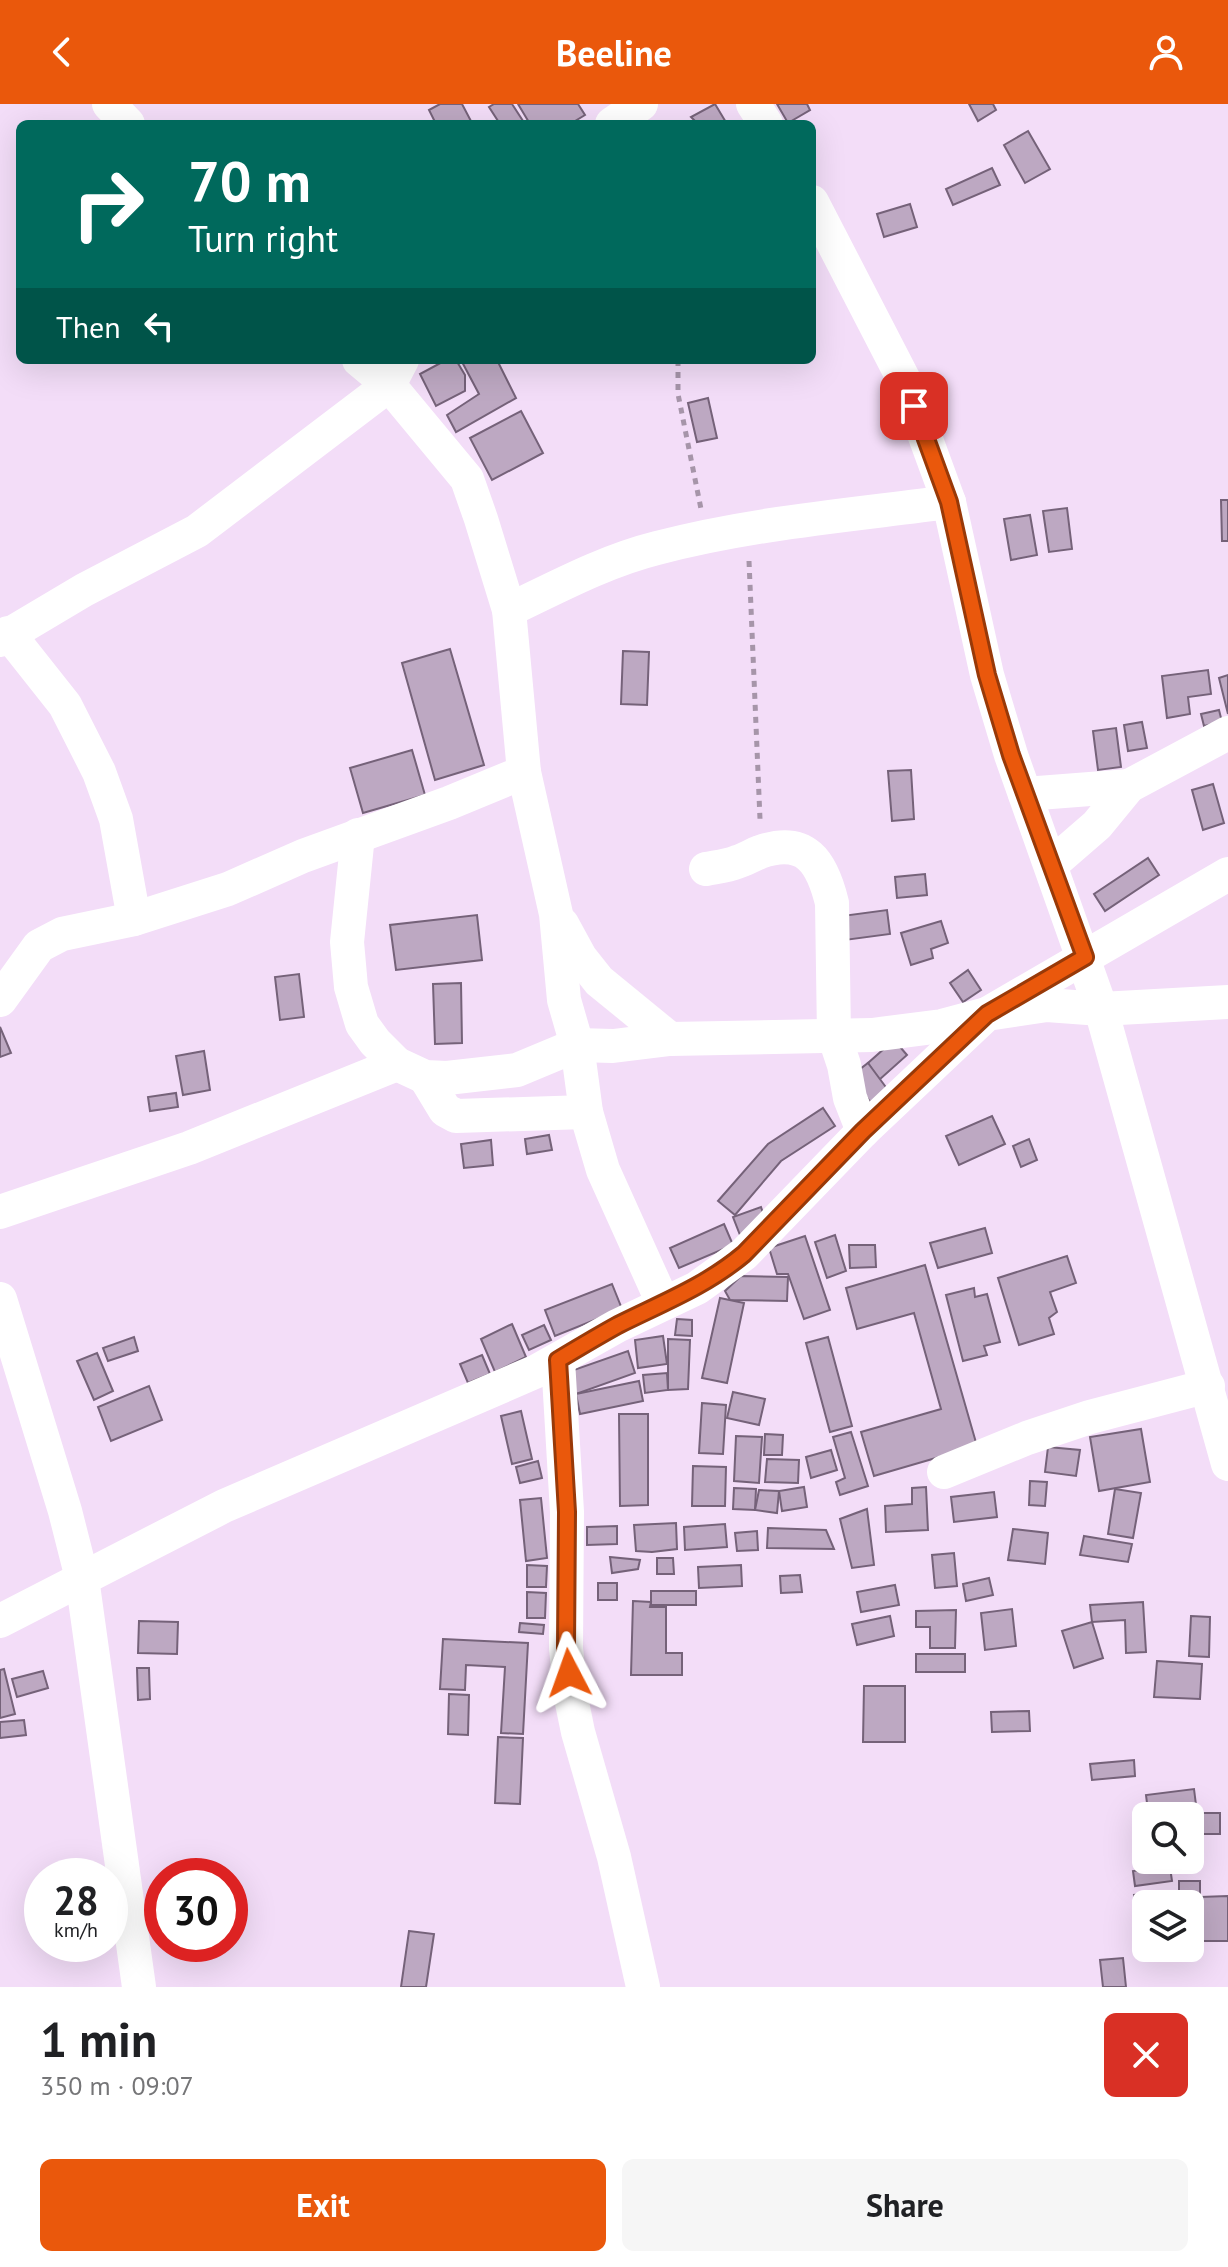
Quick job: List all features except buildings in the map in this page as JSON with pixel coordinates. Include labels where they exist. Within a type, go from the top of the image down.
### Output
[{"type":"street","points":[[109,104],[124,120]]},
{"type":"street","points":[[618,120],[641,104]]},
{"type":"street","points":[[816,210],[905,382],[949,502],[987,675],[1025,794],[1101,1009],[1228,1464]]},
{"type":"street","points":[[371,364],[396,372],[467,479],[509,610],[524,772],[556,914],[564,1000],[577,1045],[586,1112],[603,1170],[663,1303]]},
{"type":"street","points":[[134,919],[116,819],[99,772],[65,705],[4,636],[197,531],[396,372]]},
{"type":"street","points":[[509,610],[591,571],[655,548],[745,528],[949,502]]},
{"type":"street","points":[[1052,864],[1097,825],[1129,786],[1228,733]]},
{"type":"street","points":[[0,1000],[39,946],[62,934],[134,919],[228,889],[358,835],[524,772]]},
{"type":"street","points":[[1025,794],[1129,786]]},
{"type":"street","points":[[358,835],[347,942],[351,987],[362,1024],[411,1070],[445,1110],[456,1116],[586,1112]]},
{"type":"street","points":[[706,869],[790,846],[802,849],[828,884],[832,903],[834,1035],[850,1098],[863,1131]]},
{"type":"street","points":[[0,1621],[224,1506],[450,1411],[558,1360],[617,1326],[697,1288],[744,1254],[863,1131],[987,1014],[1228,874]]},
{"type":"street","points":[[556,914],[580,957],[599,981],[670,1039]]},
{"type":"street","points":[[0,1212],[411,1070],[447,1078],[517,1070],[577,1045],[613,1046],[670,1039],[910,1031],[1047,1005],[1101,1009],[1228,1002]]},
{"type":"street","points":[[0,1299],[65,1511],[82,1578],[139,1987]]},
{"type":"street","points":[[558,1360],[567,1512],[566,1648],[571,1698],[614,1857],[643,1987]]},
{"type":"street","points":[[944,1472],[1027,1438],[1090,1417],[1208,1386]]},
{"type":"path","points":[[678,364],[678,394],[684,437],[707,537]]},
{"type":"path","points":[[745,528],[752,598],[762,852]]},
{"type":"route","points":[[569,1673],[566,1648],[567,1512],[558,1360],[724,1271],[863,1131],[987,1014],[1085,957],[1011,755],[987,675],[949,502],[914,406]]}]
